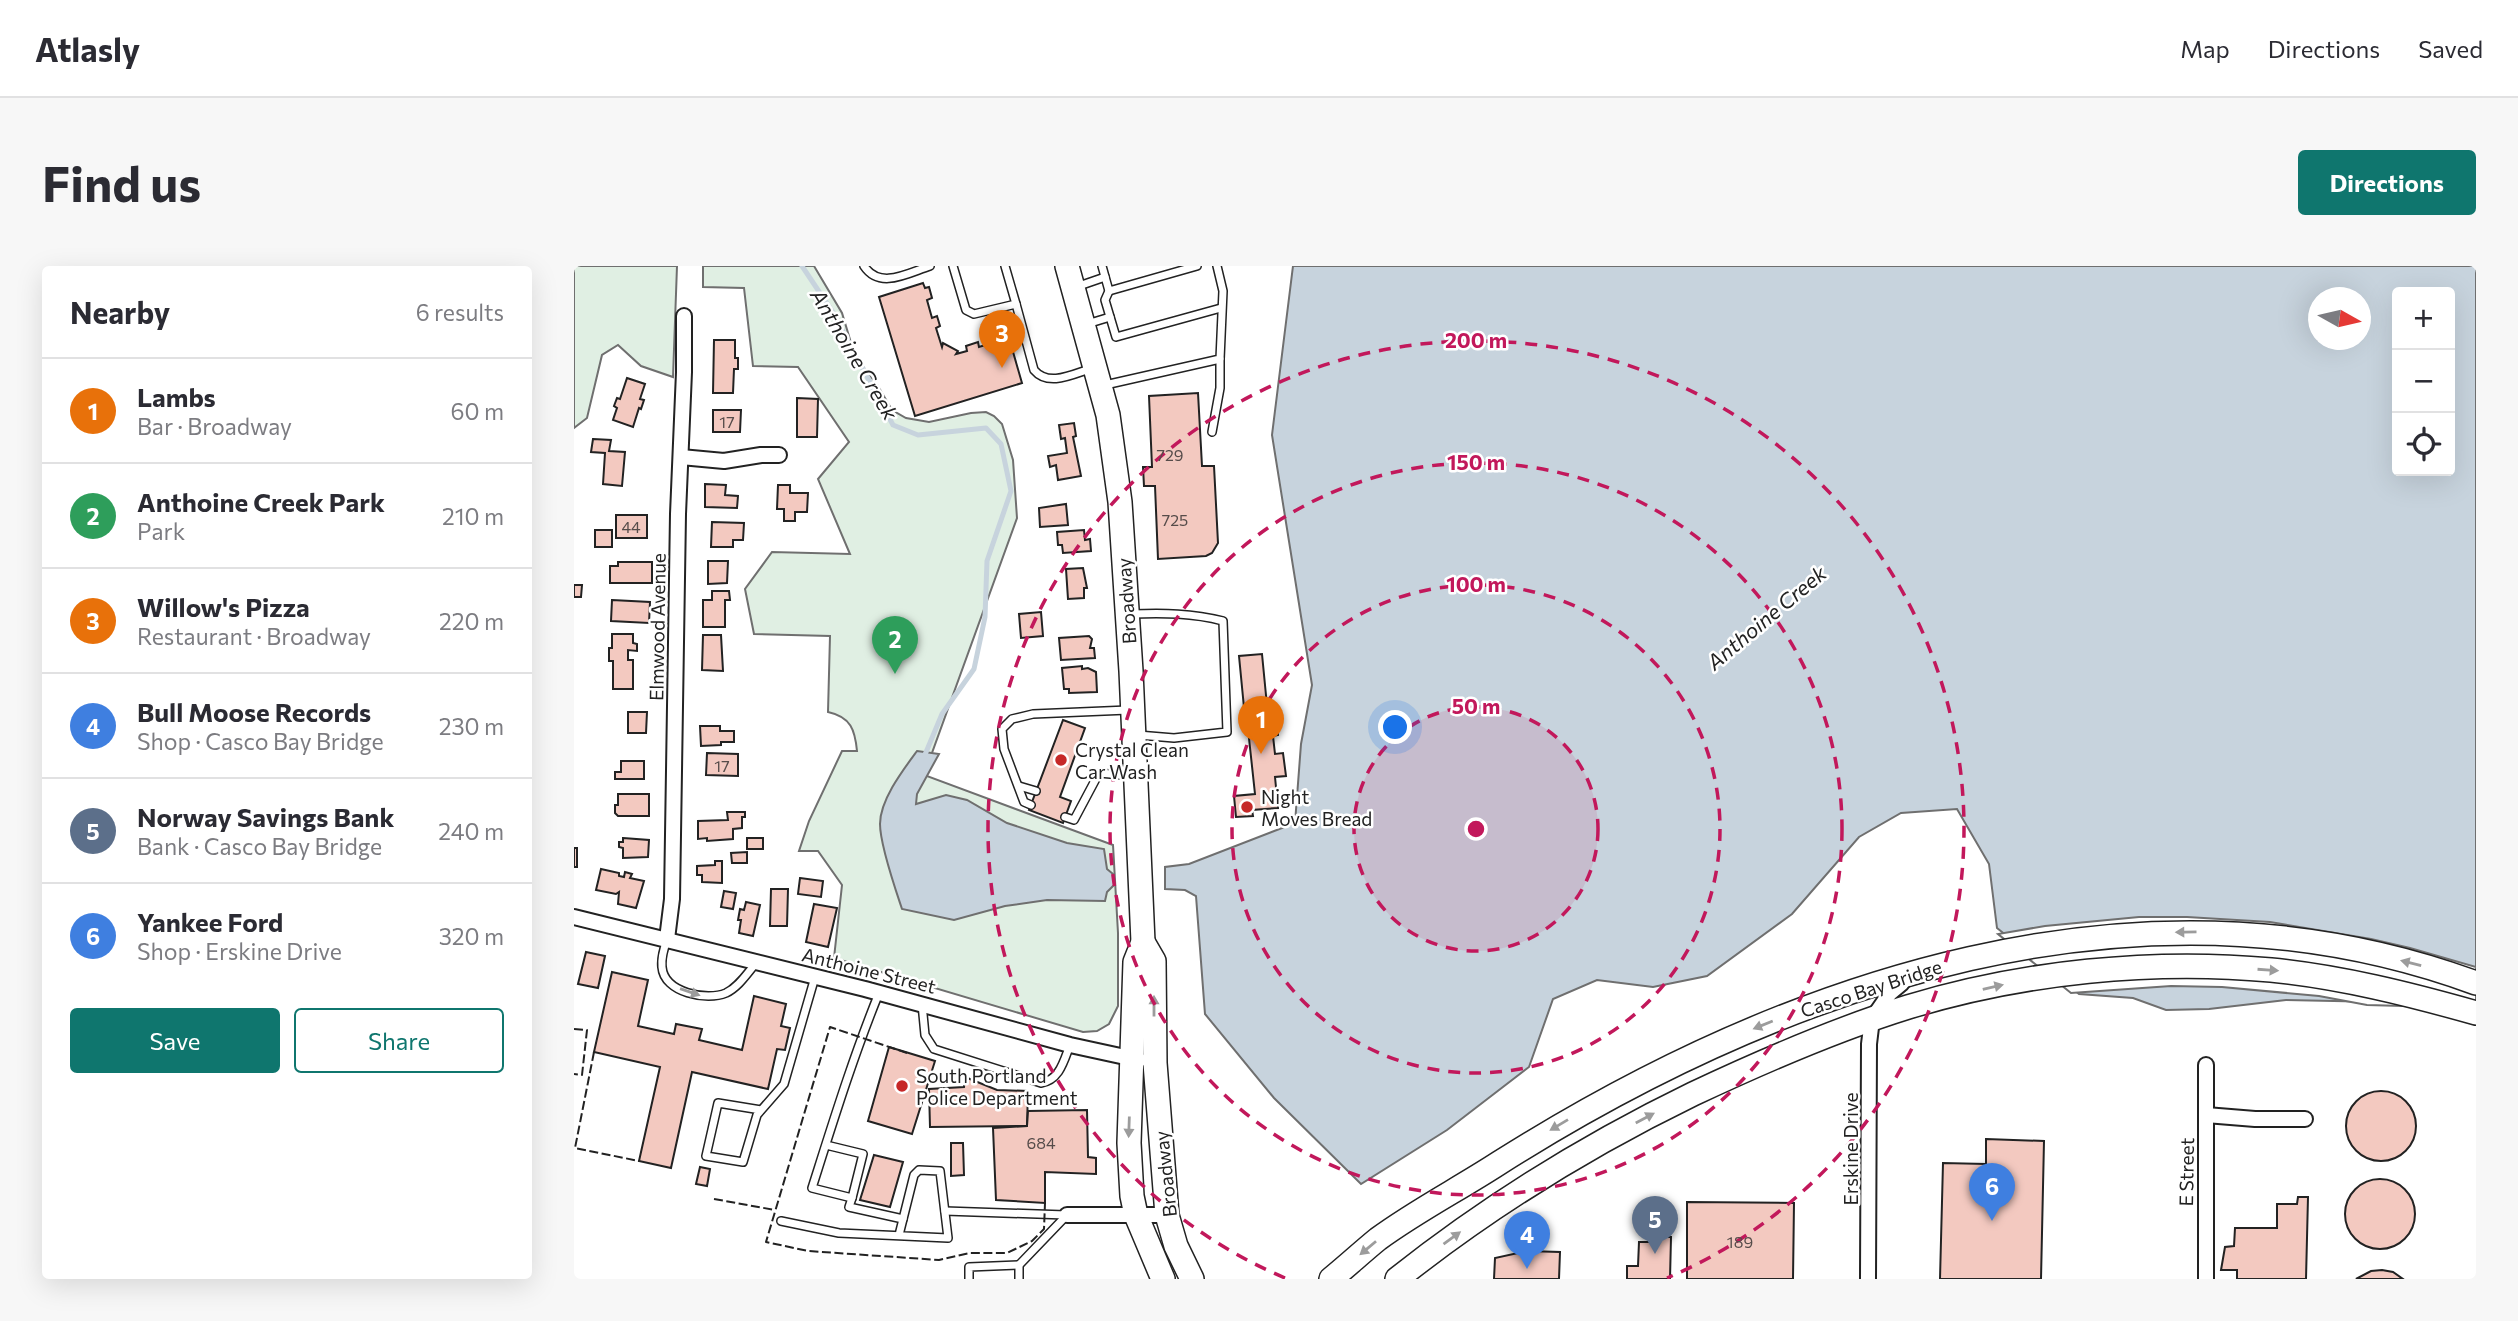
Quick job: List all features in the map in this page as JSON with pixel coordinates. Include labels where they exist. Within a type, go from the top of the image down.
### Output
[{"type":"main road","name":"Broadway","points":[[1070,277],[1098,377],[1113,444],[1118,490],[1127,614],[1143,942],[1135,962],[1129,1143],[1132,1196],[1136,1215],[1163,1279]]},
{"type":"main road","name":"Casco Bay Bridge","points":[[1331,1279],[1406,1220],[1606,1099],[1748,1031],[1815,1004],[1920,969],[2043,944],[2137,933],[2213,932],[2291,939],[2368,952],[2443,971],[2476,983]]},
{"type":"main road","name":"Broadway","points":[[1143,942],[1154,961],[1155,1063],[1167,1215],[1175,1246],[1192,1279]]},
{"type":"main road","name":"Casco Bay Bridge","points":[[1397,1279],[1485,1214],[1600,1142],[1735,1074],[1805,1044],[1926,1002],[2036,979],[2112,970],[2191,967],[2270,970],[2348,981],[2407,993],[2476,1013]]},
{"type":"street","name":"Elmwood Avenue","points":[[667,939],[672,900],[684,316]]},
{"type":"street","points":[[681,457],[724,461],[779,455]]},
{"type":"street","name":"Anthoine Street","points":[[574,917],[922,1003],[1070,1045],[1155,1063]]},
{"type":"street","points":[[1872,1019],[1890,993],[1920,969]]},
{"type":"street","name":"Erskine Drive","points":[[1868,1279],[1869,1044],[1872,1019]]},
{"type":"street","name":"E Street","points":[[2206,1065],[2206,1279]]},
{"type":"street","points":[[2206,1115],[2268,1120],[2305,1119]]},
{"type":"street","points":[[1067,1216],[1167,1215]]},
{"type":"lane","points":[[864,266],[870,275],[885,280],[930,266]]},
{"type":"lane","points":[[953,266],[966,310],[974,314],[1016,304]]},
{"type":"lane","points":[[1005,266],[1034,370],[1047,379],[1098,377],[1220,359]]},
{"type":"lane","points":[[1102,266],[1109,291],[1105,300],[1116,337],[1221,308]]},
{"type":"lane","points":[[1109,291],[1197,266]]},
{"type":"lane","points":[[1212,432],[1220,388],[1223,291],[1217,266]]},
{"type":"lane","points":[[1070,277],[1105,277]]},
{"type":"lane","points":[[1084,325],[1110,317]]},
{"type":"lane","points":[[1127,614],[1177,612],[1223,621],[1227,732],[1174,738],[1133,734]]},
{"type":"lane","points":[[1031,805],[1024,802],[1004,749],[1002,729],[1012,719],[1033,714],[1132,710]]},
{"type":"lane","points":[[1065,817],[1074,820],[1100,773],[1135,776]]},
{"type":"lane","points":[[1019,786],[1036,791]]},
{"type":"lane","points":[[1070,803],[1081,807]]},
{"type":"lane","points":[[667,939],[662,967],[664,973],[675,986],[697,995],[714,996],[726,993],[737,986],[757,962]]},
{"type":"lane","points":[[761,1110],[718,1103],[706,1156],[743,1162],[757,1115],[784,1084],[815,976]]},
{"type":"lane","points":[[852,1198],[812,1188],[854,1054],[880,993]]},
{"type":"lane","points":[[922,1003],[925,1035],[934,1049],[1041,1083],[1048,1082],[1056,1074],[1070,1045]]},
{"type":"lane","points":[[826,1144],[863,1154],[849,1207],[903,1219]]},
{"type":"lane","points":[[781,1221],[839,1233],[948,1238],[940,1171],[919,1170],[914,1175],[899,1235]]},
{"type":"lane","points":[[945,1211],[1067,1216]]},
{"type":"lane","points":[[969,1279],[969,1267],[1018,1265],[1067,1216]]},
{"type":"lane","points":[[1018,1265],[1019,1279]]},
{"type":"green space","points":[[574,266],[677,266],[673,377],[641,366],[618,345],[602,355],[587,418],[574,428]]},
{"type":"green space","points":[[703,266],[814,266],[842,313],[855,356],[892,410],[906,418],[929,422],[986,412],[1002,424],[1013,460],[1017,518],[924,775],[1113,845],[1118,933],[1118,1006],[1109,1024],[1097,1031],[1083,1032],[834,958],[842,885],[818,851],[799,851],[809,821],[842,751],[857,751],[855,737],[847,721],[828,712],[830,636],[754,634],[745,589],[772,552],[850,554],[818,479],[849,442],[798,367],[753,366],[744,288],[703,287]]},
{"type":"water","points":[[1293,266],[2476,266],[2476,1004],[2286,1000],[2209,1009],[2166,1010],[2133,998],[2079,994],[1997,928],[1989,864],[1957,809],[1901,813],[1859,837],[1792,914],[1707,976],[1653,987],[1597,980],[1553,999],[1529,1067],[1447,1130],[1361,1184],[1274,1098],[1205,1014],[1196,896],[1185,890],[1165,889],[1165,867],[1189,864],[1295,823],[1301,744],[1312,685],[1272,435]]},
{"type":"water","points":[[917,751],[939,754],[917,794],[916,804],[946,795],[967,800],[1007,823],[1067,843],[1104,849],[1107,869],[1113,874],[1114,885],[1107,892],[1105,901],[1047,900],[1005,906],[954,920],[902,909],[885,855],[880,824],[888,795]]},
{"type":"pier","points":[[2139,917],[2270,922],[2410,948],[2476,967],[2476,1008],[2367,1005],[2319,996],[2222,987],[2171,986],[2071,993],[1998,934],[2045,926]]},
{"type":"building","points":[[923,283],[925,288],[929,287],[932,298],[927,300],[932,318],[937,316],[940,326],[936,328],[942,347],[943,343],[958,351],[956,354],[967,351],[966,346],[978,342],[979,347],[995,342],[994,338],[1005,334],[1007,339],[1009,338],[1022,383],[915,416],[879,297]]},
{"type":"building","points":[[714,340],[735,340],[738,369],[734,369],[733,393],[713,393]]},
{"type":"building","points":[[627,378],[645,384],[640,399],[644,400],[633,427],[613,420],[617,408],[614,406],[617,398],[620,399]]},
{"type":"building","points":[[1198,393],[1202,466],[1214,466],[1218,543],[1212,553],[1206,556],[1158,559],[1155,486],[1144,486],[1143,467],[1152,467],[1149,396]]},
{"type":"building","points":[[797,398],[818,399],[817,437],[797,437]]},
{"type":"building","points":[[713,410],[741,410],[740,432],[713,432]]},
{"type":"building","points":[[1074,423],[1076,436],[1073,437],[1081,476],[1058,480],[1056,465],[1050,467],[1048,456],[1067,453],[1065,438],[1061,439],[1059,425]]},
{"type":"building","points":[[593,439],[611,440],[609,451],[625,452],[622,486],[603,484],[605,453],[591,452]]},
{"type":"building","points":[[705,484],[726,485],[725,495],[738,496],[737,508],[705,507]]},
{"type":"building","points":[[778,485],[790,485],[790,493],[808,493],[807,512],[795,512],[795,521],[784,521],[784,509],[777,509]]},
{"type":"building","points":[[1066,504],[1068,525],[1040,527],[1039,508]]},
{"type":"building","points":[[616,515],[647,515],[647,538],[616,538]]},
{"type":"building","points":[[712,522],[744,523],[743,540],[733,540],[733,547],[711,547]]},
{"type":"building","points":[[595,530],[612,530],[612,547],[595,547]]},
{"type":"building","points":[[1084,530],[1085,540],[1090,539],[1091,551],[1063,553],[1062,545],[1058,545],[1057,532]]},
{"type":"building","points":[[708,561],[728,561],[727,583],[708,584]]},
{"type":"building","points":[[618,562],[652,562],[652,583],[610,583],[610,566],[618,566]]},
{"type":"building","points":[[1083,568],[1087,588],[1084,588],[1084,598],[1068,599],[1066,569]]},
{"type":"building","points":[[574,585],[582,585],[581,597],[574,597]]},
{"type":"building","points":[[712,591],[729,591],[730,600],[725,600],[725,627],[703,627],[703,600],[712,600]]},
{"type":"building","points":[[612,600],[650,602],[649,623],[611,621]]},
{"type":"building","points":[[1041,612],[1043,636],[1021,638],[1019,614]]},
{"type":"building","points":[[612,634],[633,634],[633,643],[637,644],[637,651],[628,650],[628,660],[633,660],[633,689],[613,689],[613,661],[609,661]]},
{"type":"building","points":[[703,635],[721,635],[723,671],[702,670]]},
{"type":"building","points":[[1089,636],[1092,639],[1090,648],[1094,648],[1095,658],[1061,660],[1059,638]]},
{"type":"building","points":[[1262,654],[1268,716],[1245,718],[1239,656]]},
{"type":"building","points":[[1082,666],[1082,669],[1088,668],[1096,672],[1097,692],[1069,693],[1069,689],[1064,689],[1062,668]]},
{"type":"building","points":[[628,712],[647,712],[646,733],[628,733]]},
{"type":"building","name":"Crystal Clean Car Wash","points":[[1063,720],[1085,728],[1060,797],[1071,801],[1063,823],[1029,810]]},
{"type":"building","points":[[1269,724],[1277,724],[1278,735],[1273,736],[1275,754],[1283,753],[1286,776],[1275,777],[1278,808],[1252,810],[1253,816],[1236,817],[1234,796],[1255,794],[1248,729],[1269,727]]},
{"type":"building","points":[[700,726],[720,726],[720,731],[734,731],[734,742],[701,746]]},
{"type":"building","points":[[707,753],[738,754],[738,776],[706,775]]},
{"type":"building","points":[[621,761],[644,761],[644,779],[615,779],[615,772],[621,772]]},
{"type":"building","points":[[618,794],[649,794],[649,816],[618,816],[615,813],[615,805],[618,805]]},
{"type":"building","points":[[727,812],[745,812],[742,828],[733,829],[733,839],[698,839],[698,821],[728,820]]},
{"type":"building","points":[[623,838],[649,840],[648,857],[623,858],[623,848],[619,847],[619,842],[623,842]]},
{"type":"building","points":[[747,838],[763,838],[763,849],[747,849]]},
{"type":"building","points":[[574,848],[577,848],[577,867],[574,867]]},
{"type":"building","points":[[747,852],[747,863],[732,863],[731,853]]},
{"type":"building","points":[[715,861],[722,861],[722,883],[702,882],[702,875],[697,875],[697,866],[715,865]]},
{"type":"building","points":[[601,869],[619,873],[619,876],[624,877],[625,872],[632,874],[630,878],[644,881],[636,908],[618,904],[619,892],[616,894],[596,890]]},
{"type":"building","points":[[800,878],[823,881],[821,897],[798,894]]},
{"type":"building","points":[[771,889],[788,889],[787,926],[770,926]]},
{"type":"building","points":[[724,891],[736,893],[733,909],[721,907]]},
{"type":"building","points":[[746,902],[760,905],[753,936],[739,933],[740,909],[744,910]]},
{"type":"building","points":[[814,904],[837,908],[828,947],[806,942]]},
{"type":"building","points":[[586,952],[605,956],[598,988],[578,984]]},
{"type":"building","points":[[612,972],[648,980],[638,1026],[674,1034],[676,1024],[702,1029],[699,1040],[742,1050],[754,996],[786,1004],[781,1026],[790,1028],[785,1050],[777,1049],[768,1089],[692,1072],[671,1168],[639,1161],[660,1067],[594,1052]]},
{"type":"building","name":"South Portland Police Department","points":[[889,1047],[935,1061],[912,1134],[868,1121]]},
{"type":"building","points":[[965,1077],[997,1090],[1028,1091],[1027,1126],[930,1127],[929,1089],[964,1087]]},
{"type":"building","points":[[2381,1091],[2406,1101],[2416,1126],[2406,1151],[2381,1161],[2356,1151],[2346,1126],[2356,1101]]},
{"type":"building","points":[[1087,1110],[1088,1157],[1096,1158],[1096,1174],[1045,1172],[1045,1203],[996,1200],[993,1128],[1027,1126],[1028,1111]]},
{"type":"building","points":[[1986,1139],[2044,1141],[2041,1279],[1940,1279],[1943,1163],[1986,1164]]},
{"type":"building","points":[[951,1143],[963,1143],[964,1175],[951,1176]]},
{"type":"building","points":[[874,1155],[903,1162],[890,1207],[860,1200]]},
{"type":"building","points":[[700,1167],[710,1169],[707,1186],[696,1184]]},
{"type":"building","points":[[2380,1179],[2405,1189],[2415,1214],[2405,1239],[2380,1249],[2355,1239],[2345,1214],[2355,1189]]},
{"type":"building","points":[[2298,1197],[2308,1197],[2306,1279],[2237,1279],[2237,1270],[2221,1270],[2225,1247],[2234,1246],[2235,1228],[2277,1228],[2277,1204],[2297,1204]]},
{"type":"building","points":[[1687,1202],[1794,1203],[1793,1279],[1687,1279]]},
{"type":"building","points":[[1651,1237],[1671,1237],[1670,1279],[1627,1279],[1627,1266],[1638,1266],[1639,1242],[1651,1242]]},
{"type":"building","points":[[1527,1251],[1560,1252],[1559,1279],[1494,1279],[1495,1258]]},
{"type":"building","points":[[2371,1271],[2393,1272],[2403,1279],[2356,1279]]},
{"type":"waterway","name":"Anthoine Creek","points":[[802,266],[832,311],[893,425],[918,435],[986,428],[1001,444],[1011,491],[987,561],[985,617],[974,669],[942,714],[924,757]]},
{"type":"fence","points":[[907,1053],[830,1027],[766,1242],[808,1251],[939,1260],[970,1253],[1007,1253],[1032,1241],[1044,1229],[1045,1203]]},
{"type":"fence","points":[[574,1029],[587,1030],[582,1075],[574,1074]]},
{"type":"fence","points":[[594,1052],[575,1148],[639,1161]]},
{"type":"fence","points":[[714,1199],[775,1210]]},
{"type":"place","name":"Willow's Pizza","points":[[1002,368]]},
{"type":"place","name":"Anthoine Creek Park","points":[[895,674]]},
{"type":"place","name":"Lambs","points":[[1261,754]]},
{"type":"place","name":"Crystal Clean Car Wash","points":[[1061,760]]},
{"type":"place","name":"Night Moves Bread","points":[[1247,807]]},
{"type":"place","name":"South Portland Police Department","points":[[902,1086]]},
{"type":"place","name":"Yankee Ford","points":[[1992,1221]]},
{"type":"place","name":"Norway Savings Bank","points":[[1655,1254]]},
{"type":"place","name":"Bull Moose Records","points":[[1527,1269]]}]
